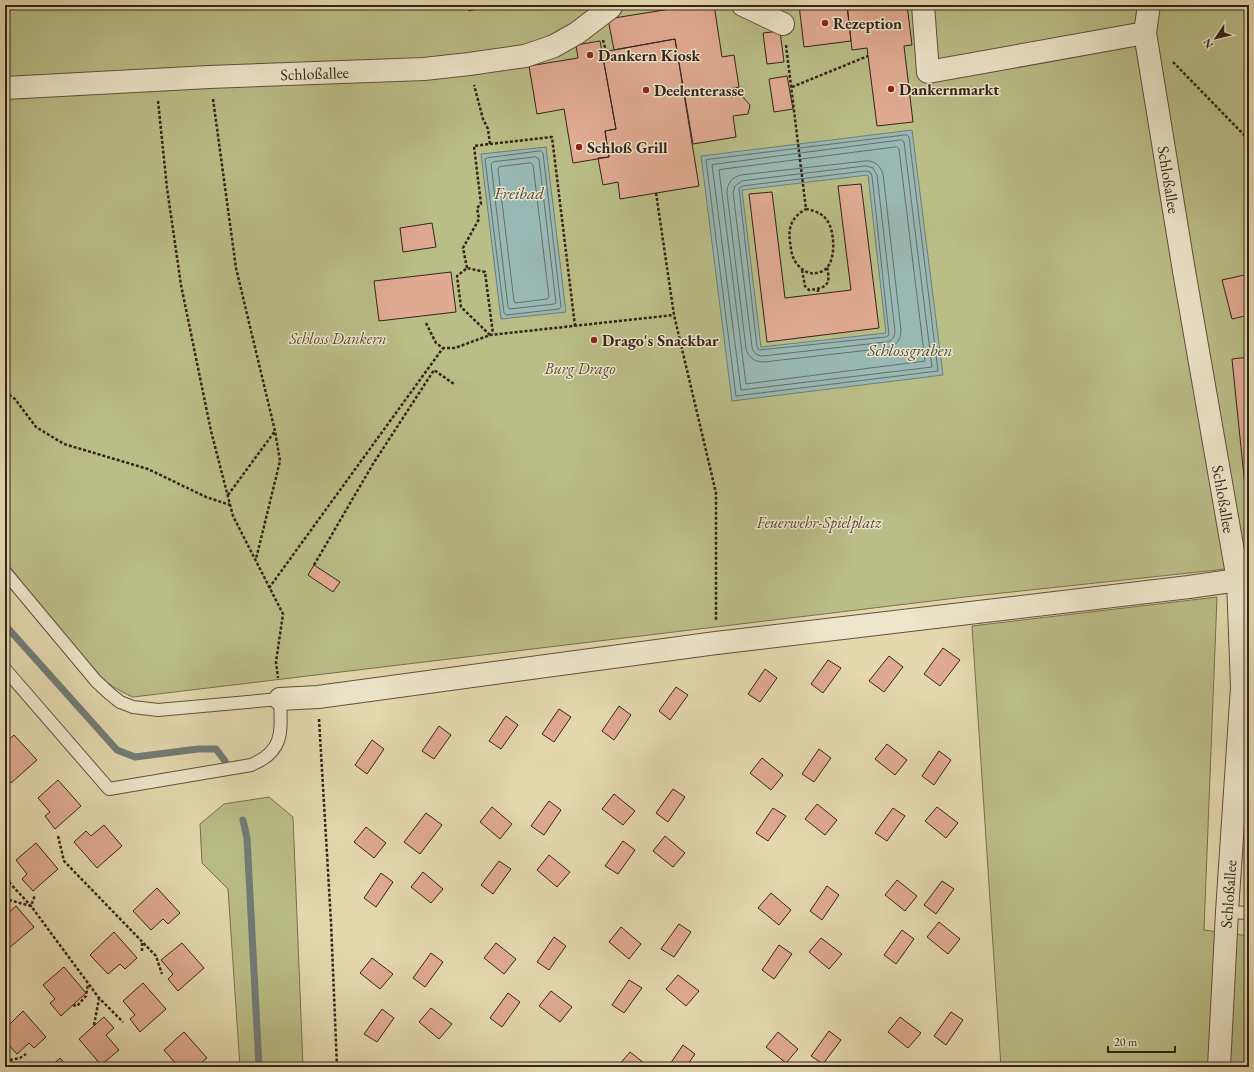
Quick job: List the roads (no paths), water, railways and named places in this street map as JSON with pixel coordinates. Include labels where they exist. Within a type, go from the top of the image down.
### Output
[{"type":"street","points":[[743,5],[783,24]]},
{"type":"street","points":[[922,5],[928,72],[1145,33]]},
{"type":"street","name":"Schloßallee","points":[[1149,5],[1145,33],[1184,271],[1238,580],[1242,687],[1218,1067]]},
{"type":"street","name":"Schloßallee","points":[[5,88],[209,77],[424,68],[469,64],[525,56],[554,46],[577,33],[616,6]]},
{"type":"street","points":[[280,698],[318,697],[716,643],[1238,580]]},
{"type":"lane","points":[[5,572],[96,681],[120,702],[133,707],[158,710],[280,698],[281,722],[279,740],[272,752],[262,760],[251,765],[109,789],[5,670]]},
{"type":"lane","points":[[1227,912],[1249,913]]},
{"type":"water","name":"Schlossgraben","points":[[912,130],[943,375],[732,401],[701,156]],"holes":[[[868,175],[886,333],[761,347],[742,190]]]},
{"type":"water","name":"Freibad","points":[[546,147],[566,312],[501,319],[481,154]]},
{"type":"waterway","points":[[5,625],[117,750],[135,757],[198,749],[216,749],[225,761]]},
{"type":"waterway","points":[[243,820],[247,838],[259,1067]]},
{"type":"place","name":"Rezeption","points":[[825,23]]},
{"type":"place","name":"Dankern Kiosk","points":[[590,55]]},
{"type":"place","name":"Dankernmarkt","points":[[891,89]]},
{"type":"place","name":"Deelenterasse","points":[[646,90]]},
{"type":"place","name":"Schloß Grill","points":[[579,147]]},
{"type":"place","name":"Drago's Snackbar","points":[[594,340]]},
{"type":"park label","name":"Schloss Dankern","points":[[338,338]]},
{"type":"park label","name":"Burg Drago","points":[[580,368]]},
{"type":"park label","name":"Feuerwehr-Spielplatz","points":[[819,522]]}]
